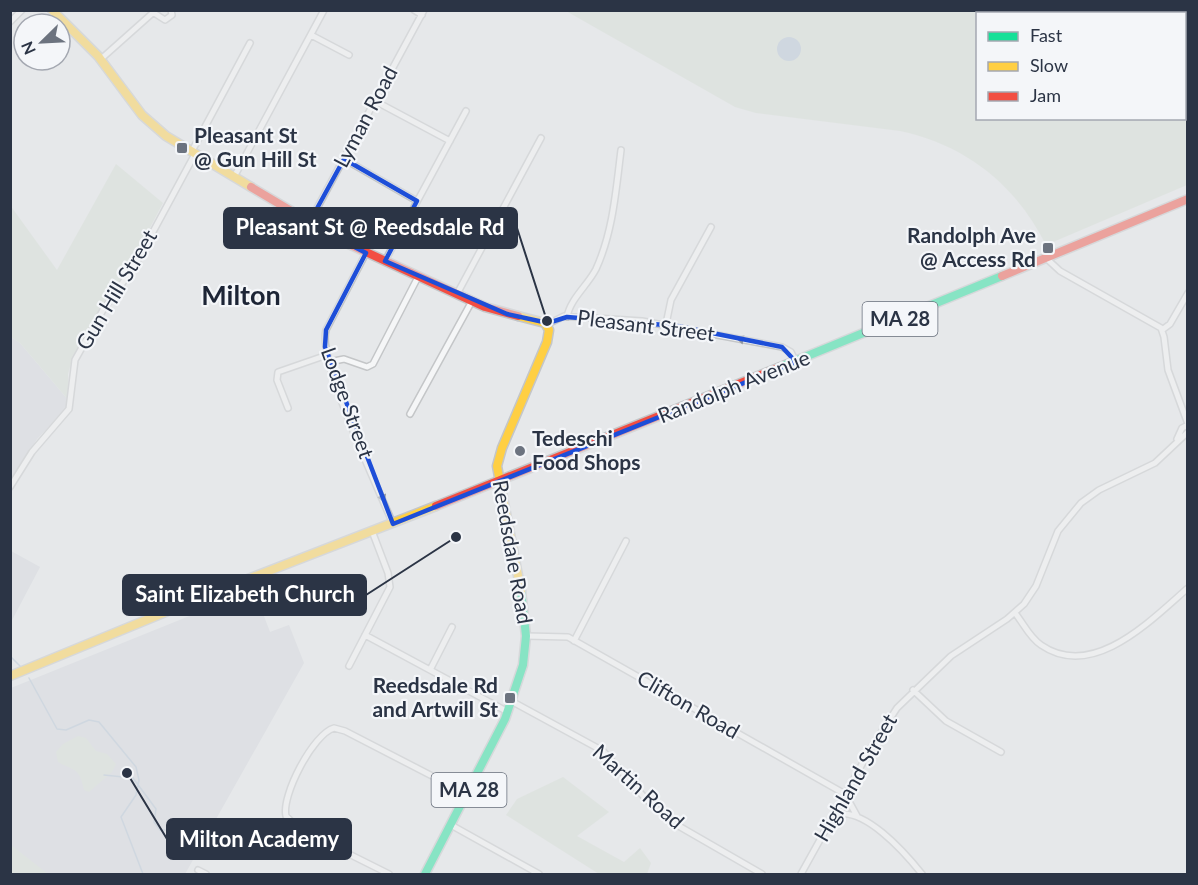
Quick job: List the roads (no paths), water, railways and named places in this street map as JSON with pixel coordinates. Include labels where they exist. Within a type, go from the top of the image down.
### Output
[{"type":"main road","name":"Pleasant Street","points":[[72,25],[101,59],[142,115],[161,132],[309,223],[366,253],[498,312],[537,319],[546,325]]},
{"type":"main road","name":"Randolph Avenue","points":[[10,676],[500,482],[1188,199]]},
{"type":"main road","name":"Reedsdale Road","points":[[425,874],[513,702],[521,676],[526,636],[523,602],[497,467],[547,342],[549,332],[546,325]]},
{"type":"street","points":[[10,22],[22,10]]},
{"type":"street","points":[[101,59],[155,12],[165,20],[172,15],[171,10]]},
{"type":"street","points":[[234,177],[324,10]]},
{"type":"street","points":[[414,10],[423,13]]},
{"type":"street","name":"Lyman Road","points":[[309,223],[423,13]]},
{"type":"street","points":[[311,35],[350,55]]},
{"type":"street","name":"Gun Hill Street","points":[[10,487],[32,452],[69,409],[75,360],[103,310],[137,261],[250,43]]},
{"type":"street","points":[[375,101],[450,141]]},
{"type":"street","points":[[385,261],[466,111]]},
{"type":"street","points":[[457,294],[541,138]]},
{"type":"street","points":[[567,316],[569,308],[594,273],[606,243],[621,150]]},
{"type":"street","points":[[344,159],[417,201]]},
{"type":"street","points":[[666,324],[671,300],[711,227]]},
{"type":"street","name":"Lodge Street","points":[[366,253],[326,330],[324,342],[328,358],[393,524]]},
{"type":"street","points":[[1046,258],[1060,271],[1146,318],[1162,330],[1170,324],[1188,293]]},
{"type":"street","points":[[288,408],[277,373],[328,358],[345,359],[365,367],[373,364],[418,277]]},
{"type":"street","points":[[410,414],[472,301]]},
{"type":"street","name":"Pleasant Street","points":[[546,325],[557,318],[567,316],[666,324],[782,347],[790,352],[796,362]]},
{"type":"street","name":"Highland Street","points":[[1162,330],[1168,370],[1188,424],[1182,428],[1173,446]]},
{"type":"street","name":"Highland Street","points":[[801,874],[886,723],[913,690],[955,653],[1015,613],[1032,594],[1058,531],[1077,506],[1095,493],[1155,463],[1188,432]]},
{"type":"street","points":[[350,666],[390,586],[388,573],[372,531]]},
{"type":"street","points":[[574,641],[626,541]]},
{"type":"street","points":[[1015,613],[1031,636],[1044,646],[1065,655],[1084,656],[1102,650],[1135,633],[1188,588]]},
{"type":"street","points":[[430,670],[452,627]]},
{"type":"street","points":[[365,635],[508,712]]},
{"type":"street","name":"Clifton Road","points":[[526,636],[560,635],[574,641],[845,794]]},
{"type":"street","points":[[913,690],[941,717],[1001,752]]},
{"type":"street","name":"Martin Road","points":[[513,702],[603,751],[645,798],[670,821],[762,874]]},
{"type":"street","points":[[388,874],[299,829],[286,816],[286,798],[319,737],[334,728],[345,731],[467,794]]},
{"type":"street","points":[[845,794],[857,816]]},
{"type":"street","points":[[833,816],[843,813],[857,816],[888,839],[922,874]]},
{"type":"street","points":[[451,825],[539,874]]},
{"type":"street","points":[[198,870],[206,874]]},
{"type":"water","points":[[789,37],[798,40],[801,49],[798,58],[789,61],[780,58],[777,49],[780,40]]},
{"type":"waterway","points":[[10,656],[20,666]]},
{"type":"waterway","points":[[29,678],[57,729],[66,730],[89,720],[99,722],[136,767],[139,780],[136,795],[121,817],[143,874]]},
{"type":"waterway","points":[[104,775],[133,778],[156,809],[154,822],[160,830],[165,830]]},
{"type":"place","name":"Pleasant St @ Gun Hill St","points":[[182,148]]},
{"type":"place","name":"Randolph Ave @ Access Rd","points":[[1048,248]]},
{"type":"place","name":"Pleasant St @ Reedsdale Rd","points":[[547,321]]},
{"type":"place","name":"Tedeschi Food Shops","points":[[520,451]]},
{"type":"place","name":"Saint Elizabeth Church","points":[[456,537]]},
{"type":"place","name":"Reedsdale Rd and Artwill St","points":[[510,698]]},
{"type":"place","name":"Milton Academy","points":[[127,773]]},
{"type":"district","name":"Milton","points":[[241,296]]}]
